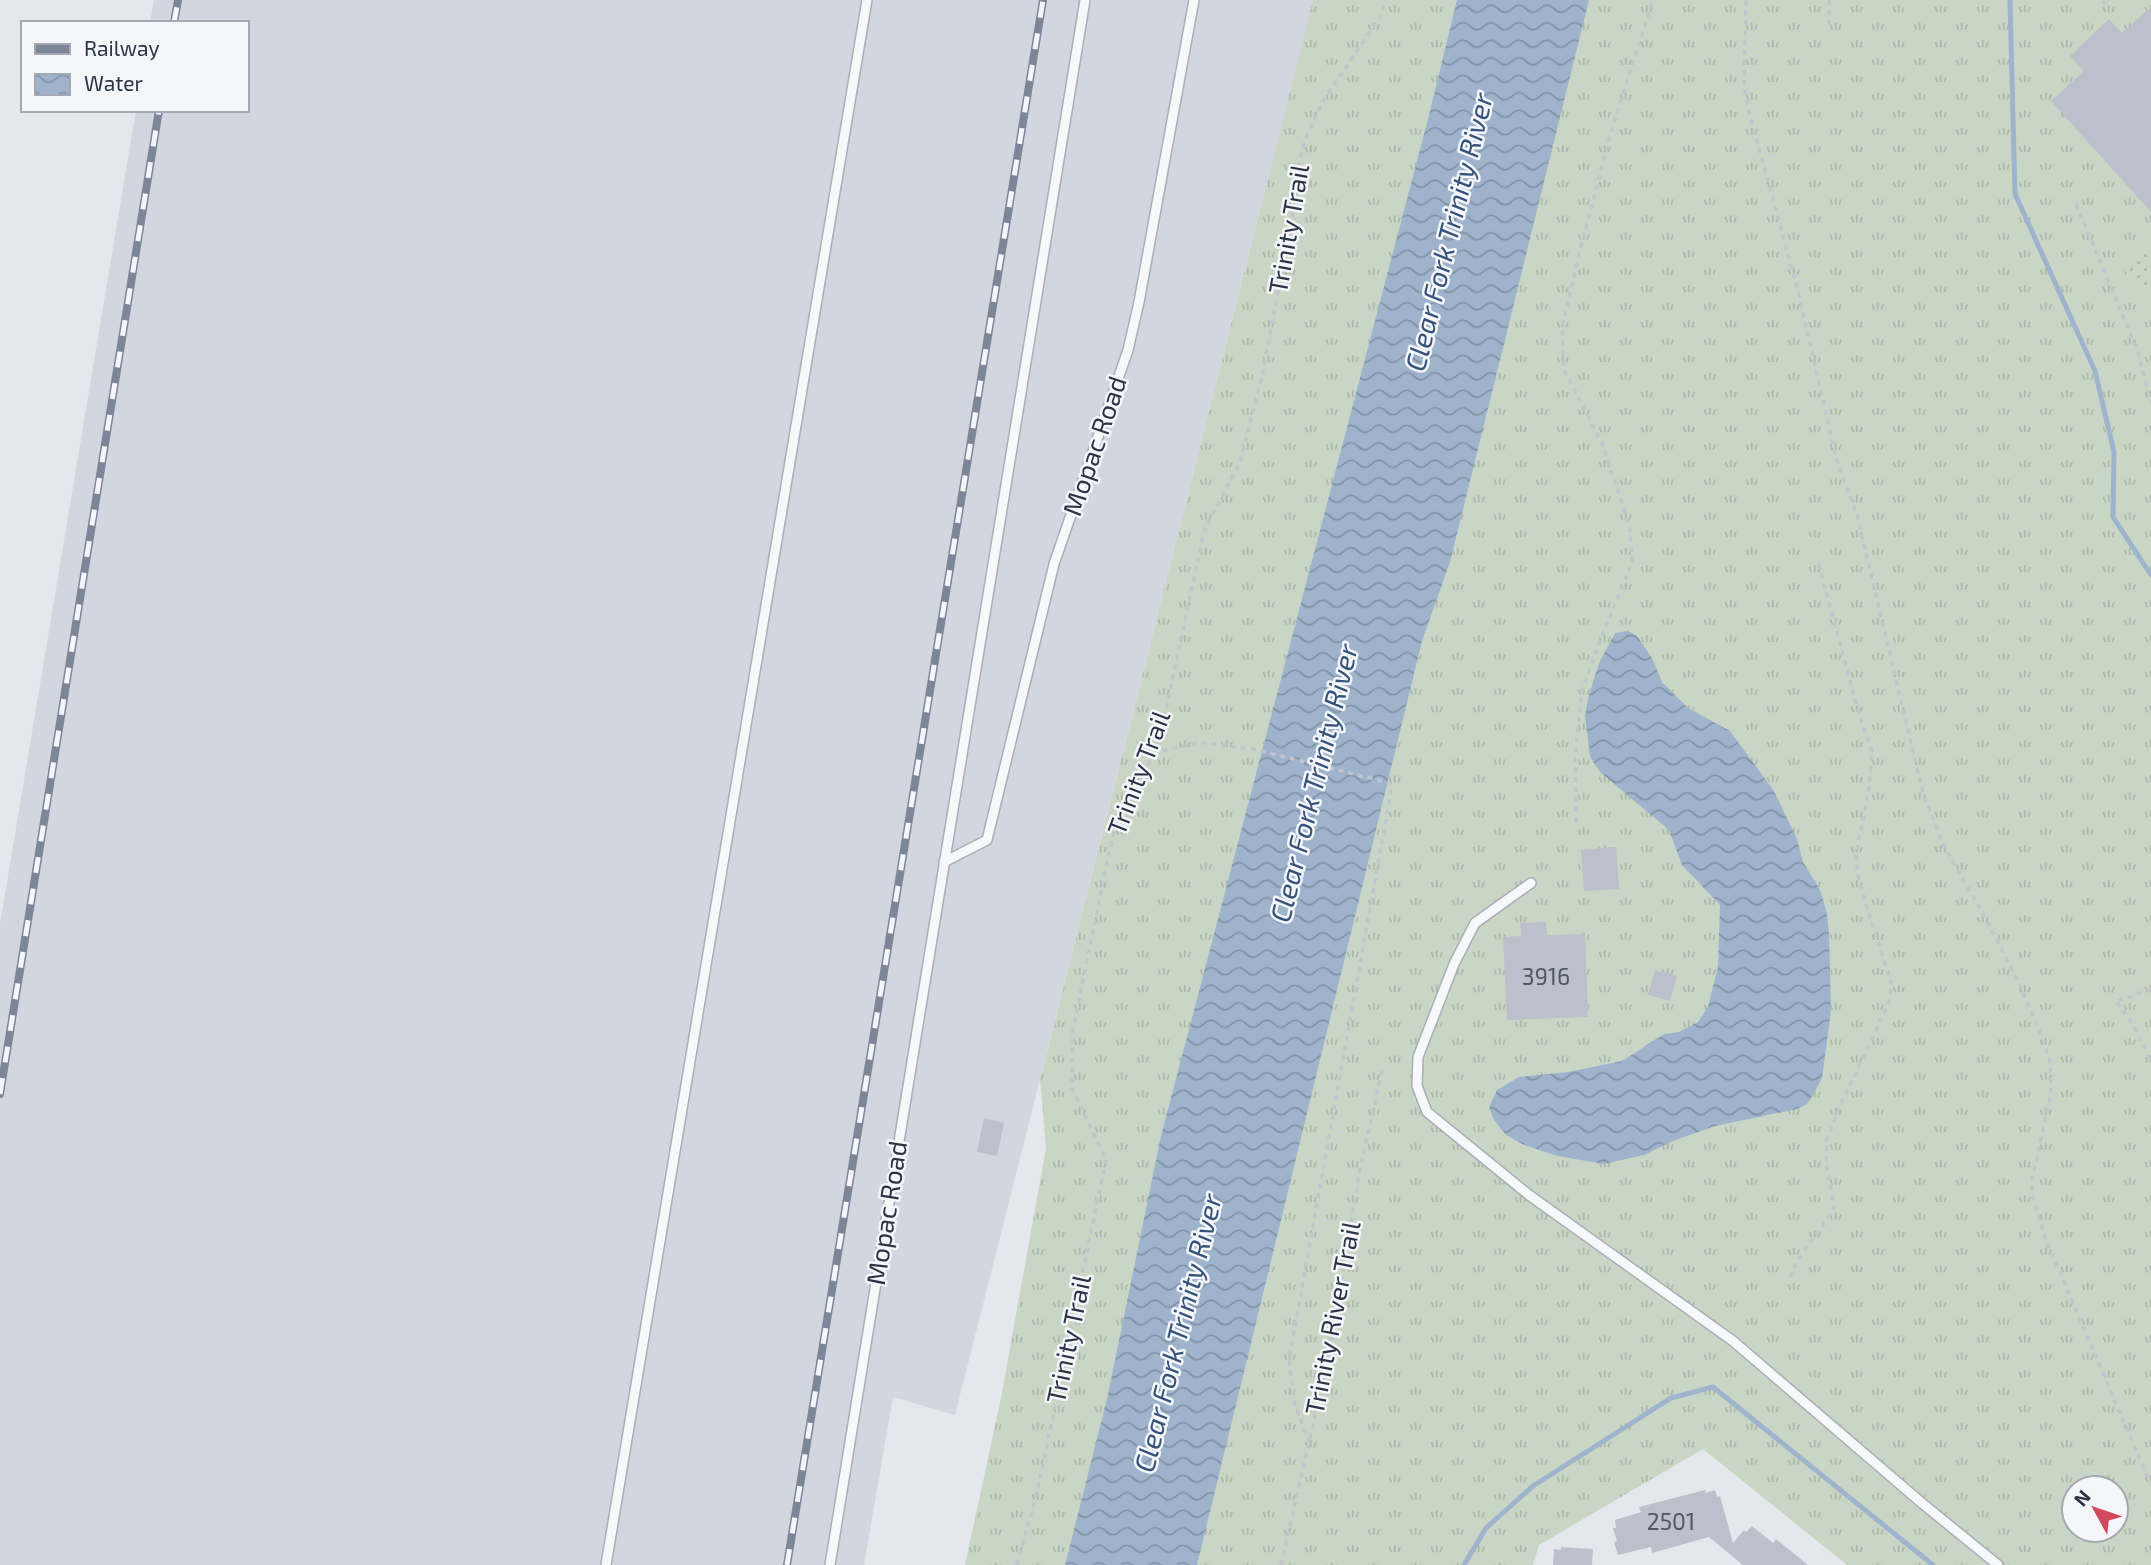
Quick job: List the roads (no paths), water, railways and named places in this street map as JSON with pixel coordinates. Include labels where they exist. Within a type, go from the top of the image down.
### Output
[{"type":"lane","points":[[606,1565],[867,0]]},
{"type":"lane","name":"Mopac Road","points":[[830,1565],[1085,0]]},
{"type":"lane","name":"Mopac Road","points":[[944,862],[987,839],[1054,564],[1128,350],[1142,288],[1194,0]]},
{"type":"lane","points":[[1531,883],[1475,923],[1454,964],[1418,1057],[1417,1086],[1427,1112],[1529,1195],[1733,1341],[1998,1565]]},
{"type":"water","name":"Clear Fork Trinity River","points":[[1457,0],[1589,0],[1450,562],[1422,641],[1197,1565],[1065,1565],[1107,1399],[1161,1136]]},
{"type":"water","points":[[1628,631],[1637,636],[1652,658],[1662,682],[1688,708],[1730,731],[1774,791],[1797,839],[1803,862],[1820,890],[1827,913],[1831,1011],[1822,1078],[1807,1104],[1797,1109],[1715,1126],[1644,1155],[1604,1164],[1557,1156],[1522,1144],[1506,1135],[1494,1120],[1489,1107],[1497,1090],[1519,1077],[1568,1072],[1622,1061],[1664,1034],[1679,1032],[1698,1022],[1708,1007],[1718,966],[1720,905],[1682,865],[1669,830],[1600,772],[1590,757],[1585,716],[1588,698],[1599,663],[1615,633]]},
{"type":"waterway","points":[[2010,0],[2015,194],[2095,371],[2114,452],[2113,517],[2151,575]]},
{"type":"waterway","points":[[1464,1565],[1486,1528],[1533,1486],[1671,1398],[1713,1387],[1933,1565]]},
{"type":"railway","points":[[174,21],[178,0]]},
{"type":"railway","points":[[787,1565],[1043,0]]},
{"type":"railway","points":[[0,1094],[159,112]]}]
